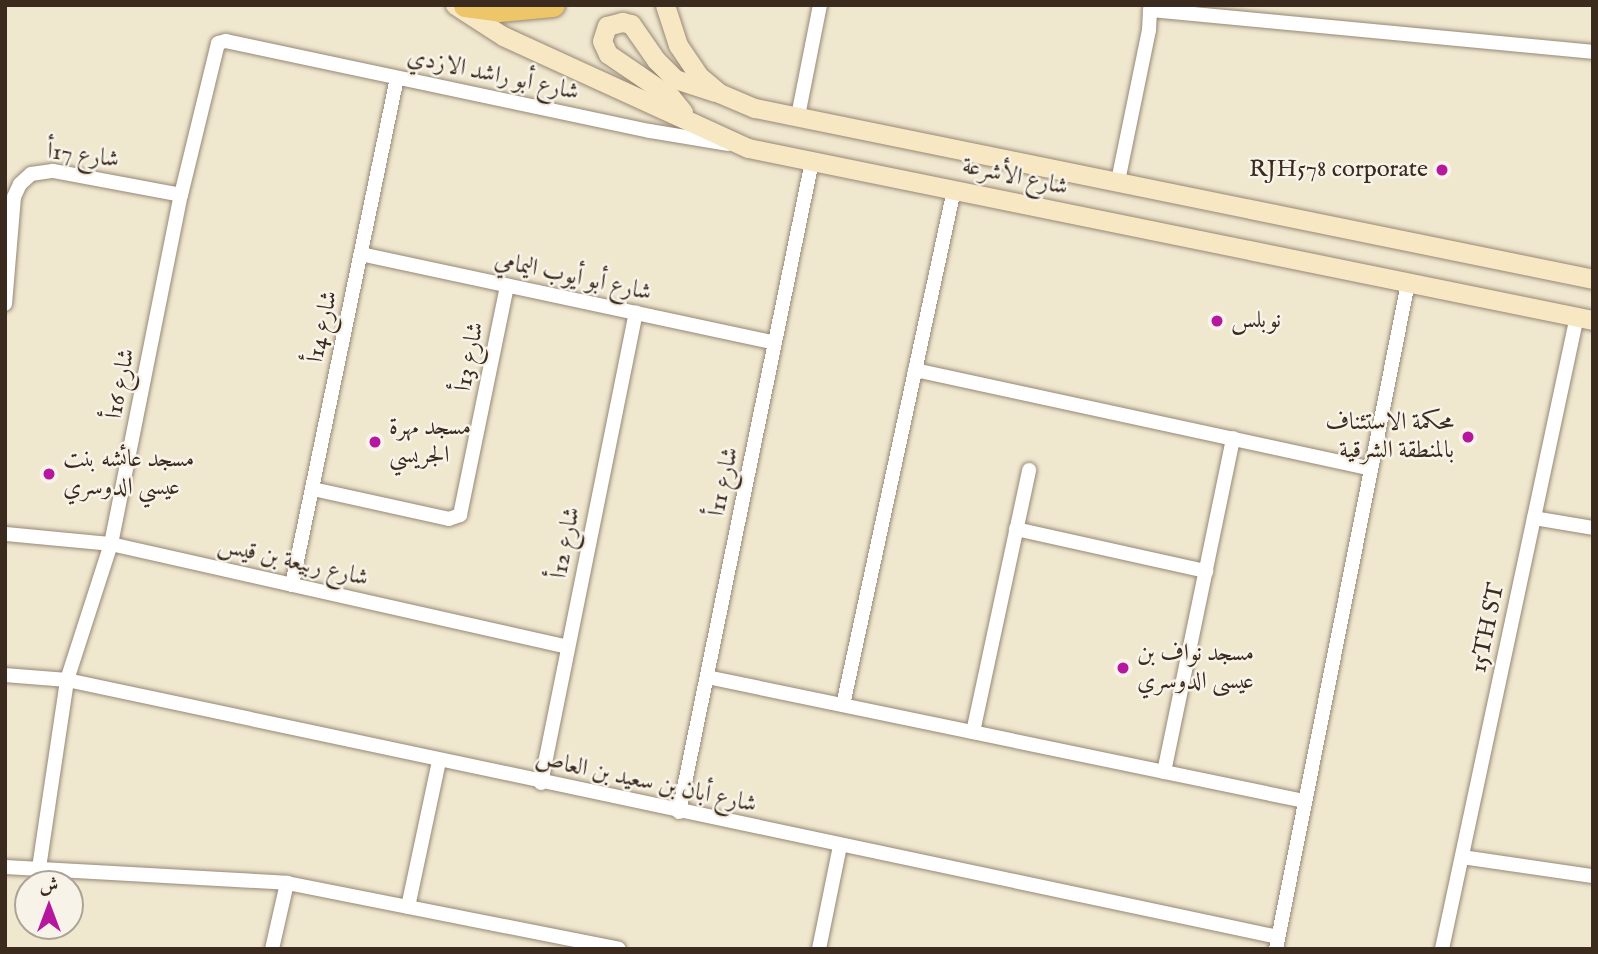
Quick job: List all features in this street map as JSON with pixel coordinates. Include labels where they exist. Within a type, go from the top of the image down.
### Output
[{"type":"main road","points":[[465,5],[499,10],[553,5]]},
{"type":"street","name":"شارع الأشرعة","points":[[454,5],[503,36],[748,148],[1585,318]]},
{"type":"street","name":"شارع الأشرعة","points":[[665,5],[670,26],[687,61],[719,93],[755,108],[1593,279]]},
{"type":"street","points":[[798,116],[820,5]]},
{"type":"street","points":[[1118,181],[1149,30],[1150,7],[1593,52]]},
{"type":"street","points":[[690,121],[671,97],[608,54],[602,41],[607,26],[622,22],[631,24],[656,60],[675,79],[690,86],[719,93]]},
{"type":"street","name":"شارع 16أ","points":[[39,868],[66,680],[111,544],[181,195],[216,47],[222,42],[230,42]]},
{"type":"street","name":"شارع أبو راشد الازدي","points":[[230,42],[650,131],[748,148]]},
{"type":"street","name":"شارع 14أ","points":[[292,585],[397,78]]},
{"type":"street","name":"شارع 11أ","points":[[679,811],[812,161]]},
{"type":"street","name":"شارع 17أ","points":[[5,304],[14,197],[20,184],[31,174],[52,170],[181,195]]},
{"type":"street","points":[[843,705],[954,190]]},
{"type":"street","name":"شارع أبو أيوب اليمامي","points":[[361,254],[775,343]]},
{"type":"street","points":[[1277,943],[1369,468],[1408,283]]},
{"type":"street","name":"شارع 13أ","points":[[313,489],[449,519],[457,517],[462,511],[508,286]]},
{"type":"street","name":"شارع 12أ","points":[[541,783],[636,313]]},
{"type":"street","name":"15TH ST","points":[[1442,949],[1534,518],[1585,318]]},
{"type":"street","points":[[915,370],[1369,468]]},
{"type":"street","points":[[1164,772],[1233,438]]},
{"type":"street","points":[[973,732],[1029,470]]},
{"type":"street","points":[[1534,518],[1593,528]]},
{"type":"street","points":[[1016,529],[1206,571]]},
{"type":"street","name":"شارع ربيعة بن قيس","points":[[5,534],[67,537],[111,544],[568,647]]},
{"type":"street","name":"شارع أبان بن سعيد بن العاص","points":[[5,675],[66,680],[841,846],[1277,943]]},
{"type":"street","points":[[707,677],[1304,801]]},
{"type":"street","points":[[408,907],[439,761]]},
{"type":"street","points":[[819,949],[841,846]]},
{"type":"street","points":[[1462,857],[1593,876]]},
{"type":"street","points":[[5,867],[287,883],[619,949]]},
{"type":"street","points":[[272,949],[287,883]]},
{"type":"place","name":"RJH578 corporate","points":[[1442,170]]},
{"type":"place","name":"نوبلس","points":[[1217,321]]},
{"type":"place","name":"محكمة الاستئناف بالمنطقة الشرقية","points":[[1468,437]]},
{"type":"place","name":"مسجد مهرة الجريسي","points":[[375,442]]},
{"type":"place","name":"مسجد عائشه بنت عيسي الدوسري","points":[[49,474]]},
{"type":"place","name":"مسجد نواف بن عيسى الدوسري","points":[[1123,668]]}]
